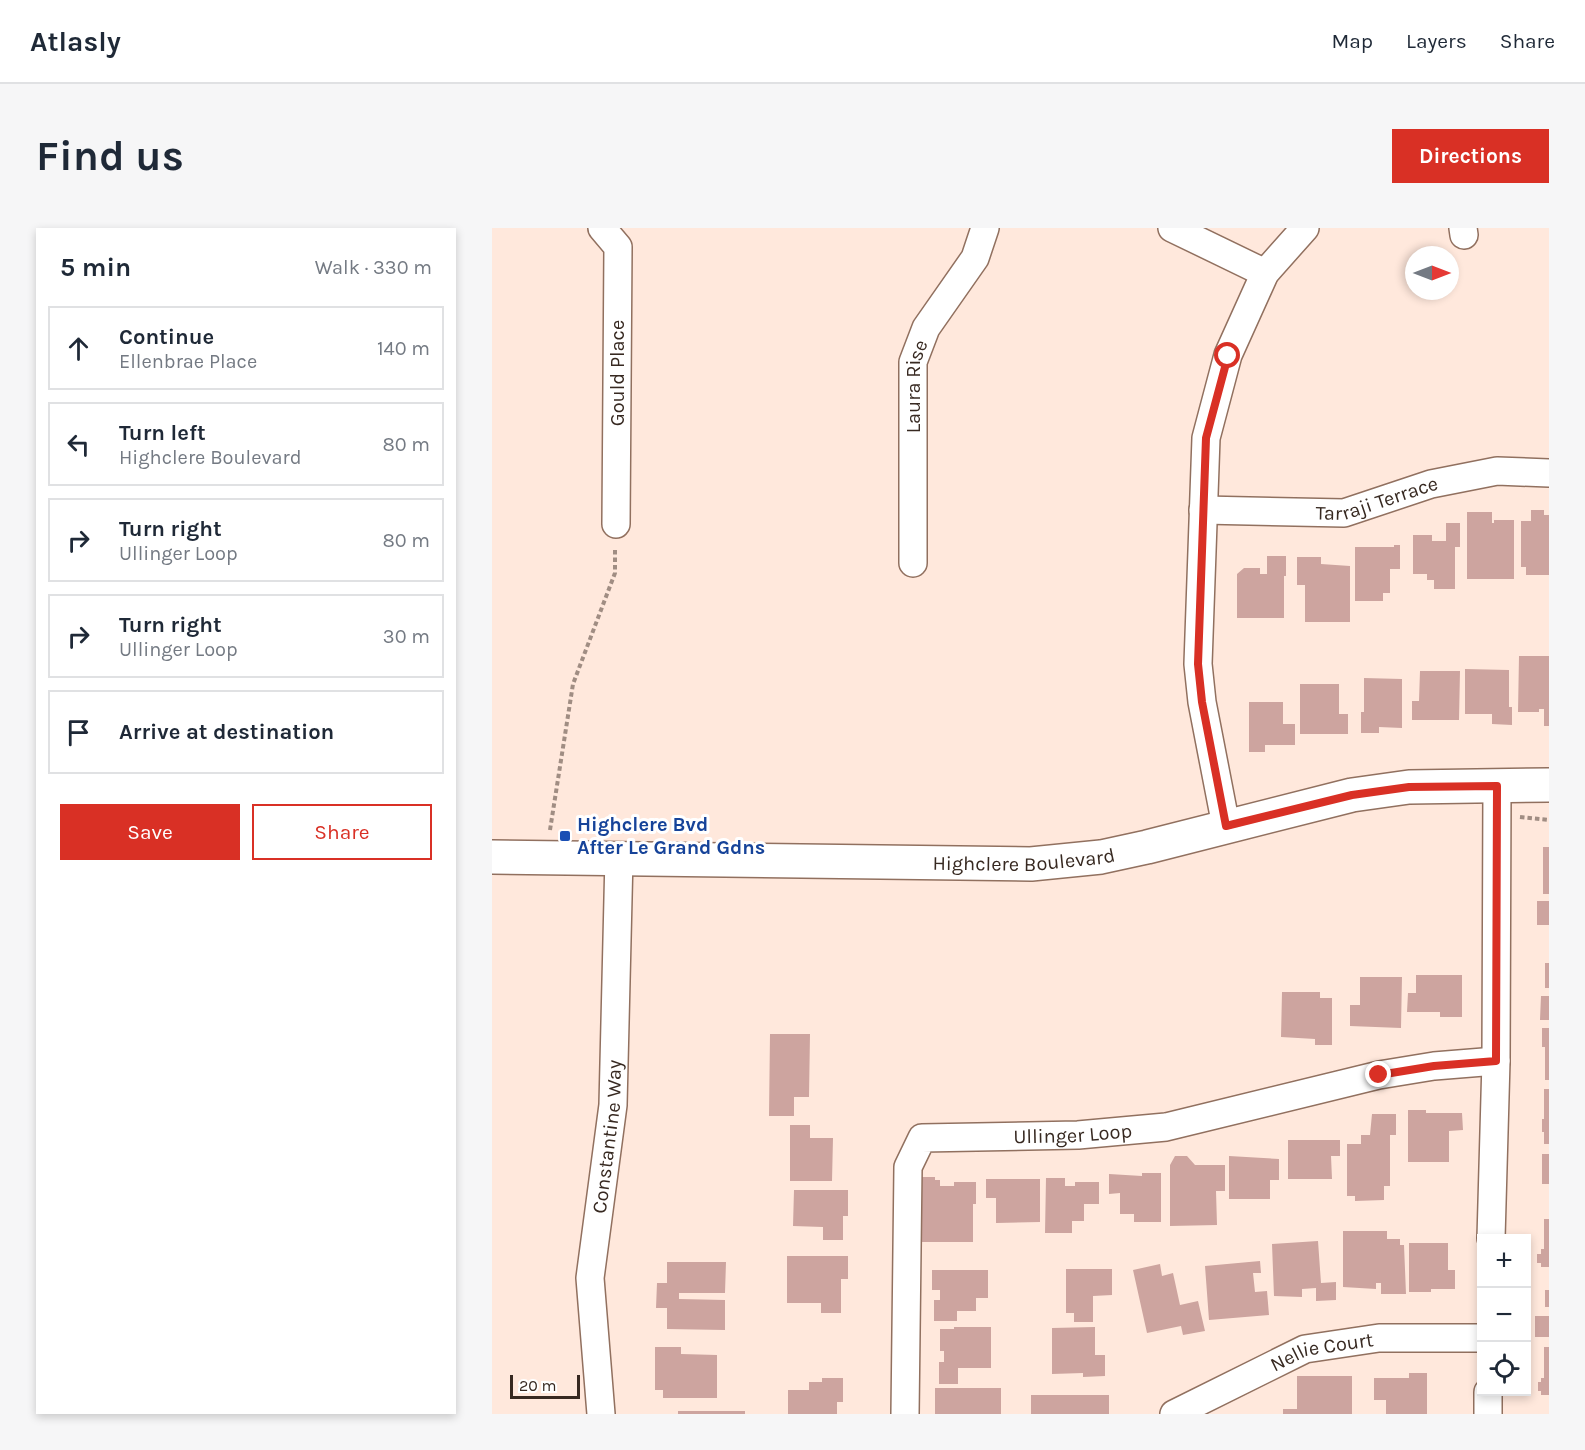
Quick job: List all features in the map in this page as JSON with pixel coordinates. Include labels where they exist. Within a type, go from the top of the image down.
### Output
[{"type":"street","name":"Gould Place","points":[[602,228],[618,247],[616,524]]},
{"type":"street","name":"Laura Rise","points":[[913,562],[913,362],[926,328],[975,258],[985,228]]},
{"type":"street","points":[[1172,228],[1265,273]]},
{"type":"street","points":[[1226,826],[1202,702],[1198,664],[1206,438],[1228,356],[1265,273],[1305,228]]},
{"type":"street","name":"Tarraji Terrace","points":[[1203,510],[1344,513],[1431,484],[1497,471],[1549,473]]},
{"type":"street","name":"Highclere Boulevard","points":[[492,857],[1031,864],[1101,857],[1148,847],[1352,795],[1409,787],[1549,785]]},
{"type":"street","points":[[1491,1234],[1496,1061],[1497,786]]},
{"type":"street","name":"Constantine Way","points":[[601,1414],[590,1278],[613,1105],[619,857]]},
{"type":"street","name":"Ullinger Loop","points":[[905,1414],[908,1167],[922,1138],[1078,1135],[1166,1126],[1379,1075],[1434,1066],[1496,1061]]},
{"type":"street","name":"Nellie Court","points":[[1174,1414],[1305,1349],[1379,1338],[1477,1338]]},
{"type":"street","points":[[1488,1396],[1488,1414]]},
{"type":"path","points":[[550,831],[573,684],[615,573],[616,524]]},
{"type":"building","points":[[1531,510],[1544,510],[1544,515],[1549,515],[1549,575],[1526,575],[1526,567],[1521,567],[1521,521],[1531,521]]},
{"type":"building","points":[[1467,512],[1492,512],[1492,523],[1494,520],[1514,520],[1514,579],[1467,579]]},
{"type":"building","points":[[1446,523],[1460,523],[1460,547],[1455,547],[1455,589],[1434,589],[1434,580],[1427,580],[1427,574],[1413,574],[1413,535],[1432,535],[1432,541],[1446,541]]},
{"type":"building","points":[[1394,545],[1400,545],[1400,569],[1390,569],[1390,593],[1383,593],[1383,601],[1355,601],[1355,547],[1394,547]]},
{"type":"building","points":[[1267,556],[1286,556],[1284,618],[1237,618],[1237,574],[1244,568],[1260,568],[1260,574],[1267,574]]},
{"type":"building","points":[[1297,557],[1321,557],[1321,564],[1350,566],[1350,622],[1305,622],[1305,585],[1297,585]]},
{"type":"building","points":[[1519,656],[1549,656],[1549,726],[1544,726],[1544,709],[1539,709],[1539,712],[1518,712]]},
{"type":"building","points":[[1465,669],[1509,670],[1509,707],[1512,707],[1512,725],[1492,724],[1492,714],[1465,714]]},
{"type":"building","points":[[1420,671],[1460,671],[1459,720],[1412,720],[1412,701],[1419,701]]},
{"type":"building","points":[[1364,678],[1402,679],[1402,728],[1379,727],[1379,733],[1361,733],[1361,712],[1364,712]]},
{"type":"building","points":[[1300,684],[1339,684],[1339,714],[1348,714],[1348,734],[1300,734]]},
{"type":"building","points":[[1249,702],[1283,702],[1283,724],[1295,724],[1295,745],[1265,745],[1265,752],[1249,752]]},
{"type":"building","points":[[1543,847],[1549,847],[1549,894],[1543,894]]},
{"type":"building","points":[[1537,901],[1549,901],[1549,925],[1537,925]]},
{"type":"building","points":[[1545,963],[1549,963],[1549,988],[1545,988]]},
{"type":"building","points":[[1416,975],[1462,975],[1462,1017],[1440,1017],[1440,1012],[1407,1012],[1408,993],[1416,993]]},
{"type":"building","points":[[1360,977],[1402,977],[1401,1028],[1350,1026],[1350,1005],[1360,1005]]},
{"type":"building","points":[[1282,992],[1320,992],[1320,998],[1332,998],[1332,1045],[1315,1045],[1315,1039],[1281,1037]]},
{"type":"building","points":[[1541,996],[1549,996],[1549,1020],[1540,1020]]},
{"type":"building","points":[[1542,1028],[1549,1028],[1549,1080],[1545,1080],[1545,1047],[1542,1047]]},
{"type":"building","points":[[770,1034],[810,1034],[809,1097],[794,1097],[794,1116],[769,1116]]},
{"type":"building","points":[[1544,1089],[1549,1089],[1549,1144],[1544,1144],[1544,1132],[1542,1132]]},
{"type":"building","points":[[1408,1110],[1426,1110],[1426,1113],[1462,1113],[1463,1130],[1449,1131],[1449,1162],[1408,1162]]},
{"type":"building","points":[[1372,1114],[1396,1114],[1396,1135],[1390,1135],[1390,1186],[1384,1186],[1384,1200],[1355,1201],[1355,1196],[1347,1196],[1347,1144],[1361,1144],[1361,1135],[1370,1135]]},
{"type":"building","points":[[790,1125],[810,1125],[810,1138],[833,1138],[832,1181],[790,1181]]},
{"type":"building","points":[[1288,1140],[1340,1140],[1340,1156],[1331,1156],[1332,1179],[1288,1179]]},
{"type":"building","points":[[1542,1154],[1549,1154],[1549,1184],[1542,1184]]},
{"type":"building","points":[[1175,1156],[1187,1156],[1195,1165],[1225,1165],[1225,1191],[1216,1191],[1217,1225],[1170,1226],[1170,1165]]},
{"type":"building","points":[[1229,1156],[1279,1159],[1279,1180],[1270,1180],[1270,1199],[1229,1199]]},
{"type":"building","points":[[1142,1173],[1161,1173],[1161,1222],[1134,1222],[1134,1214],[1120,1214],[1120,1193],[1109,1194],[1109,1174],[1142,1176]]},
{"type":"building","points":[[921,1177],[935,1177],[935,1180],[940,1180],[940,1186],[954,1186],[954,1182],[976,1182],[976,1204],[973,1204],[973,1242],[921,1242]]},
{"type":"building","points":[[1046,1178],[1065,1178],[1065,1186],[1075,1186],[1075,1182],[1099,1182],[1099,1204],[1084,1204],[1084,1221],[1072,1221],[1072,1233],[1045,1233]]},
{"type":"building","points":[[986,1179],[1040,1179],[1040,1222],[996,1223],[996,1198],[986,1198]]},
{"type":"building","points":[[794,1190],[848,1190],[848,1216],[843,1216],[843,1240],[823,1240],[823,1227],[793,1226]]},
{"type":"building","points":[[1544,1219],[1549,1219],[1549,1267],[1541,1267],[1541,1263],[1537,1263],[1537,1254],[1541,1254],[1541,1249],[1544,1249]]},
{"type":"building","points":[[1343,1231],[1387,1231],[1387,1239],[1400,1239],[1400,1245],[1404,1245],[1406,1294],[1381,1294],[1381,1283],[1376,1283],[1376,1289],[1343,1287]]},
{"type":"building","points":[[1318,1241],[1321,1283],[1336,1282],[1336,1300],[1316,1301],[1316,1288],[1302,1289],[1302,1297],[1274,1296],[1272,1244]]},
{"type":"building","points":[[1409,1243],[1448,1243],[1448,1270],[1455,1270],[1455,1289],[1409,1292]]},
{"type":"building","points":[[787,1256],[848,1256],[848,1279],[841,1279],[841,1313],[821,1313],[821,1303],[787,1303]]},
{"type":"building","points":[[1260,1261],[1261,1273],[1253,1273],[1255,1292],[1267,1291],[1269,1315],[1209,1320],[1205,1266]]},
{"type":"building","points":[[667,1262],[726,1262],[725,1293],[679,1293],[679,1299],[725,1300],[725,1330],[667,1329],[667,1308],[656,1308],[657,1283],[667,1283]]},
{"type":"building","points":[[1160,1264],[1162,1276],[1173,1273],[1180,1305],[1198,1301],[1205,1331],[1183,1335],[1181,1326],[1147,1333],[1133,1270]]},
{"type":"building","points":[[1066,1269],[1112,1269],[1112,1295],[1093,1296],[1093,1322],[1074,1322],[1074,1313],[1066,1313]]},
{"type":"building","points":[[932,1270],[988,1270],[988,1298],[976,1298],[976,1311],[957,1311],[957,1321],[934,1321],[934,1300],[940,1300],[940,1290],[932,1290]]},
{"type":"building","points":[[1545,1290],[1549,1290],[1549,1307],[1545,1307]]},
{"type":"building","points":[[1535,1316],[1549,1316],[1549,1337],[1535,1337]]},
{"type":"building","points":[[954,1327],[991,1327],[991,1368],[958,1368],[958,1384],[939,1384],[939,1362],[944,1362],[944,1351],[940,1351],[940,1329],[954,1329]]},
{"type":"building","points":[[1095,1327],[1095,1355],[1105,1355],[1105,1376],[1083,1377],[1083,1373],[1052,1374],[1052,1328]]},
{"type":"building","points":[[655,1347],[681,1347],[681,1354],[717,1355],[717,1398],[663,1398],[663,1390],[655,1390]]},
{"type":"building","points":[[1544,1347],[1549,1347],[1549,1395],[1541,1395],[1541,1391],[1538,1391],[1538,1382],[1544,1378]]},
{"type":"building","points":[[1409,1373],[1427,1373],[1427,1414],[1386,1414],[1386,1400],[1374,1400],[1374,1378],[1409,1378]]},
{"type":"building","points":[[1297,1376],[1352,1376],[1352,1414],[1283,1414],[1283,1409],[1297,1409]]},
{"type":"building","points":[[822,1378],[843,1378],[843,1402],[837,1402],[837,1414],[788,1414],[788,1390],[809,1390],[809,1382],[822,1382]]},
{"type":"building","points":[[935,1388],[1001,1388],[1001,1414],[935,1414]]},
{"type":"building","points":[[1031,1395],[1109,1395],[1109,1414],[1031,1414]]},
{"type":"building","points":[[678,1411],[745,1411],[745,1414],[678,1414]]},
{"type":"place","name":"Highclere Bvd After Le Grand Gdns","points":[[565,836]]},
{"type":"route","points":[[1228,356],[1206,438],[1198,664],[1202,702],[1226,826],[1352,795],[1409,787],[1497,786],[1496,1061],[1434,1066],[1379,1075]]}]
